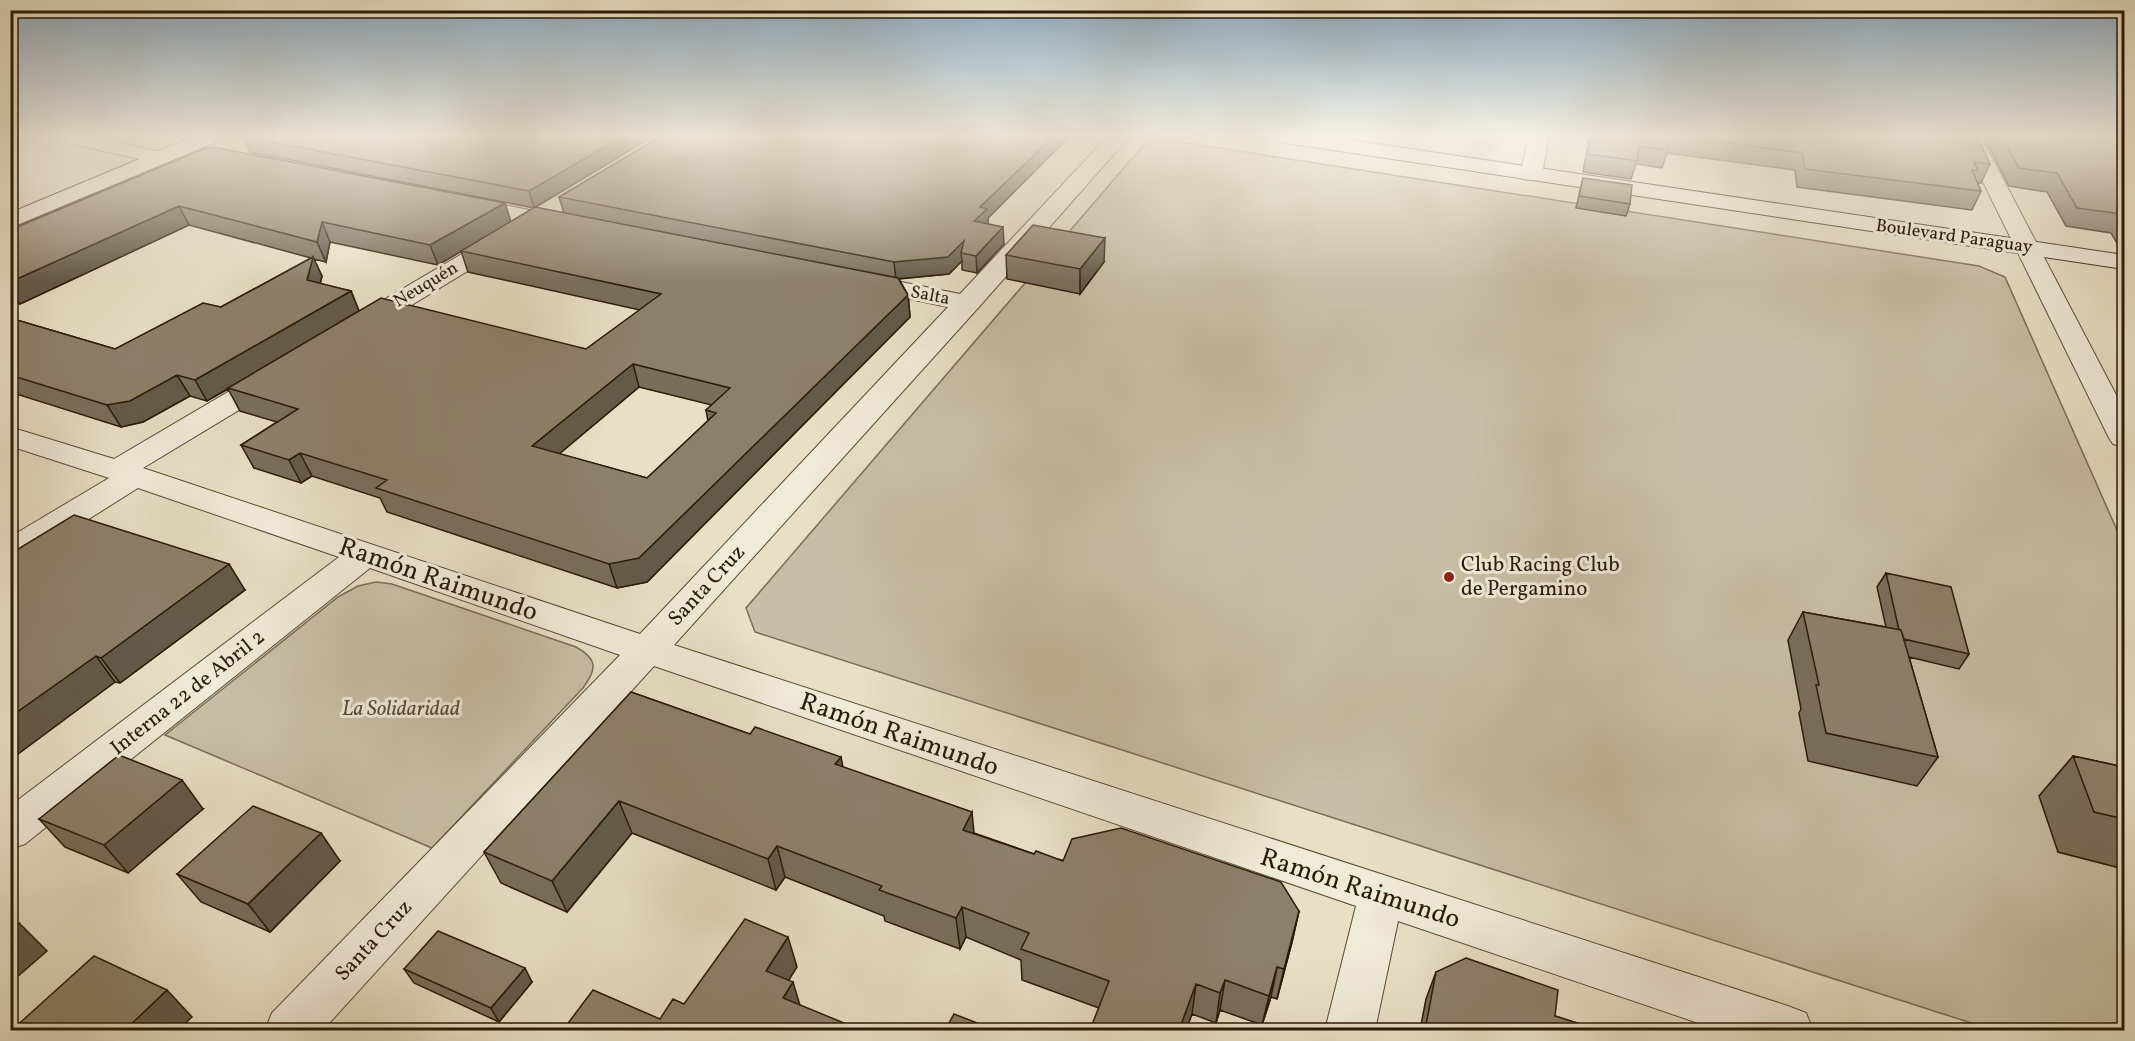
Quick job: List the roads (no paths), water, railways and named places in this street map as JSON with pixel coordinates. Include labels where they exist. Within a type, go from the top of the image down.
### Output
[{"type":"street","points":[[10,221],[95,186]]},
{"type":"street","name":"Santa Cruz","points":[[290,1030],[647,650],[1075,186]]},
{"type":"street","name":"Boulevard Paraguay","points":[[1608,186],[2124,262]]},
{"type":"street","points":[[1996,186],[2124,438]]},
{"type":"street","points":[[443,200],[584,228]]},
{"type":"street","name":"Neuquén","points":[[343,335],[566,201]]},
{"type":"street","name":"Salta","points":[[840,278],[969,303]]},
{"type":"street","points":[[10,553],[127,473],[292,366]]},
{"type":"street","name":"Ramón Raimundo","points":[[10,436],[127,473],[647,650],[1788,1030]]},
{"type":"street","name":"Interna 22 de Abril 2","points":[[10,831],[365,555]]},
{"type":"street","points":[[1350,1030],[1381,896]]},
{"type":"place","name":"Club Racing Club de Pergamino","points":[[1449,577]]},
{"type":"park label","name":"La Solidaridad","points":[[401,709]]}]
